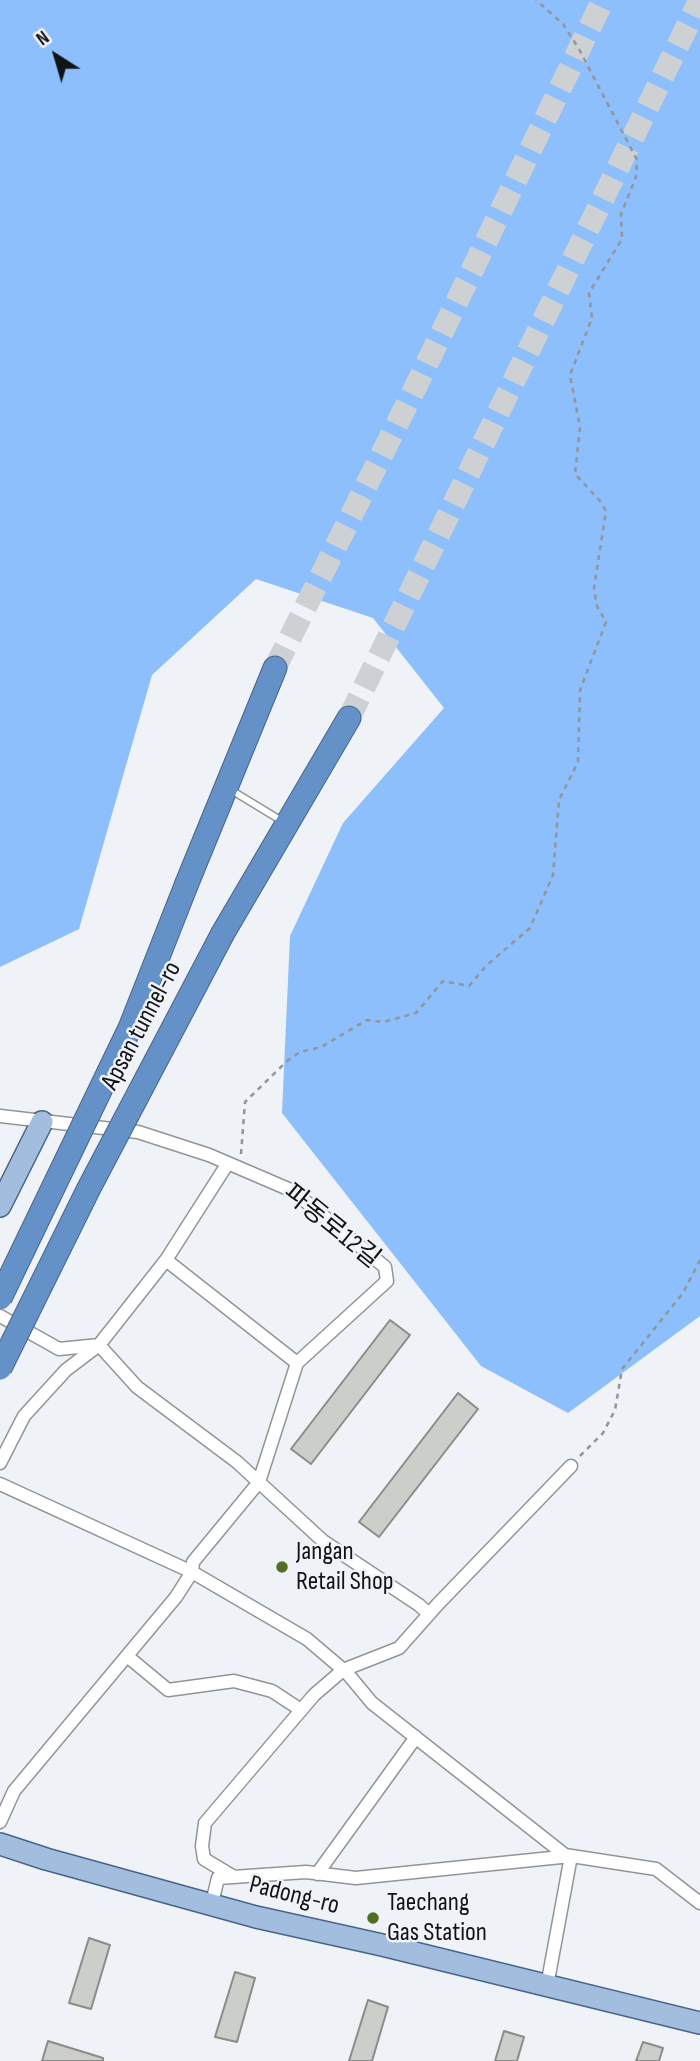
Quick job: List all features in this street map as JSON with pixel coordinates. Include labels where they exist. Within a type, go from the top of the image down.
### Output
[{"type":"highway","name":"Apsan tunnel-ro","points":[[0,1298],[130,1028],[275,668]]},
{"type":"highway","name":"Apsan tunnel-ro","points":[[0,1368],[95,1176],[223,933],[349,718]]},
{"type":"main road","points":[[0,1206],[42,1122]]},
{"type":"main road","name":"Padong-ro","points":[[0,1844],[256,1917],[700,2023]]},
{"type":"street","name":"파동로12길","points":[[0,1116],[138,1132],[232,1165],[293,1191],[385,1267],[387,1281],[297,1363],[259,1482],[193,1562],[192,1572],[176,1597],[14,1791],[0,1822]]},
{"type":"street","points":[[0,1463],[24,1416],[66,1370],[99,1345],[166,1259],[232,1165]]},
{"type":"street","points":[[166,1259],[297,1363]]},
{"type":"street","points":[[0,1316],[59,1349],[99,1345]]},
{"type":"street","points":[[99,1345],[137,1387],[237,1462],[323,1541],[429,1614]]},
{"type":"street","points":[[234,1877],[204,1859],[202,1846],[205,1823],[314,1695],[343,1670],[399,1648],[570,1466]]},
{"type":"street","points":[[0,1484],[192,1572],[307,1639],[343,1670],[372,1703],[565,1855],[656,1869],[700,1903]]},
{"type":"street","points":[[127,1656],[168,1690],[234,1681],[272,1691],[301,1710]]},
{"type":"street","points":[[317,1874],[416,1737]]},
{"type":"street","points":[[212,1903],[218,1878],[306,1872],[356,1878],[571,1856]]},
{"type":"street","points":[[547,1986],[571,1856]]},
{"type":"lane","points":[[227,787],[287,824]]},
{"type":"path","points":[[232,1165],[241,1153],[245,1102],[287,1061],[300,1052],[321,1047],[367,1020],[383,1022],[416,1013],[443,981],[469,986],[487,965],[530,928],[553,875],[559,800],[578,762],[580,690],[606,622],[597,606],[594,588],[606,511],[575,474],[580,427],[570,375],[592,318],[589,293],[622,239],[621,214],[636,177],[636,160],[579,49],[563,24],[536,0]]},
{"type":"path","points":[[570,1466],[603,1433],[615,1410],[622,1369],[683,1293],[700,1259]]},
{"type":"shaded area","points":[[0,0],[700,0],[700,1316],[568,1413],[481,1366],[282,1113],[290,936],[343,823],[444,708],[373,618],[256,579],[152,675],[79,929],[0,967]]},
{"type":"building","points":[[390,1320],[410,1335],[311,1464],[291,1449]]},
{"type":"building","points":[[458,1393],[478,1409],[379,1537],[359,1522]]},
{"type":"building","points":[[89,1938],[110,1945],[91,2009],[69,2003]]},
{"type":"building","points":[[235,1972],[255,1978],[237,2042],[215,2037]]},
{"type":"building","points":[[368,2000],[388,2007],[372,2061],[349,2061]]},
{"type":"building","points":[[504,2031],[524,2037],[517,2061],[495,2061]]},
{"type":"building","points":[[48,2041],[103,2058],[103,2061],[42,2061]]},
{"type":"building","points":[[643,2042],[663,2048],[659,2061],[636,2061]]},
{"type":"tunnel","points":[[275,668],[416,386],[603,0]]},
{"type":"tunnel","points":[[349,718],[700,0]]},
{"type":"place","name":"Jangan Retail Shop","points":[[282,1567]]},
{"type":"place","name":"Taechang Gas Station","points":[[373,1918]]}]
